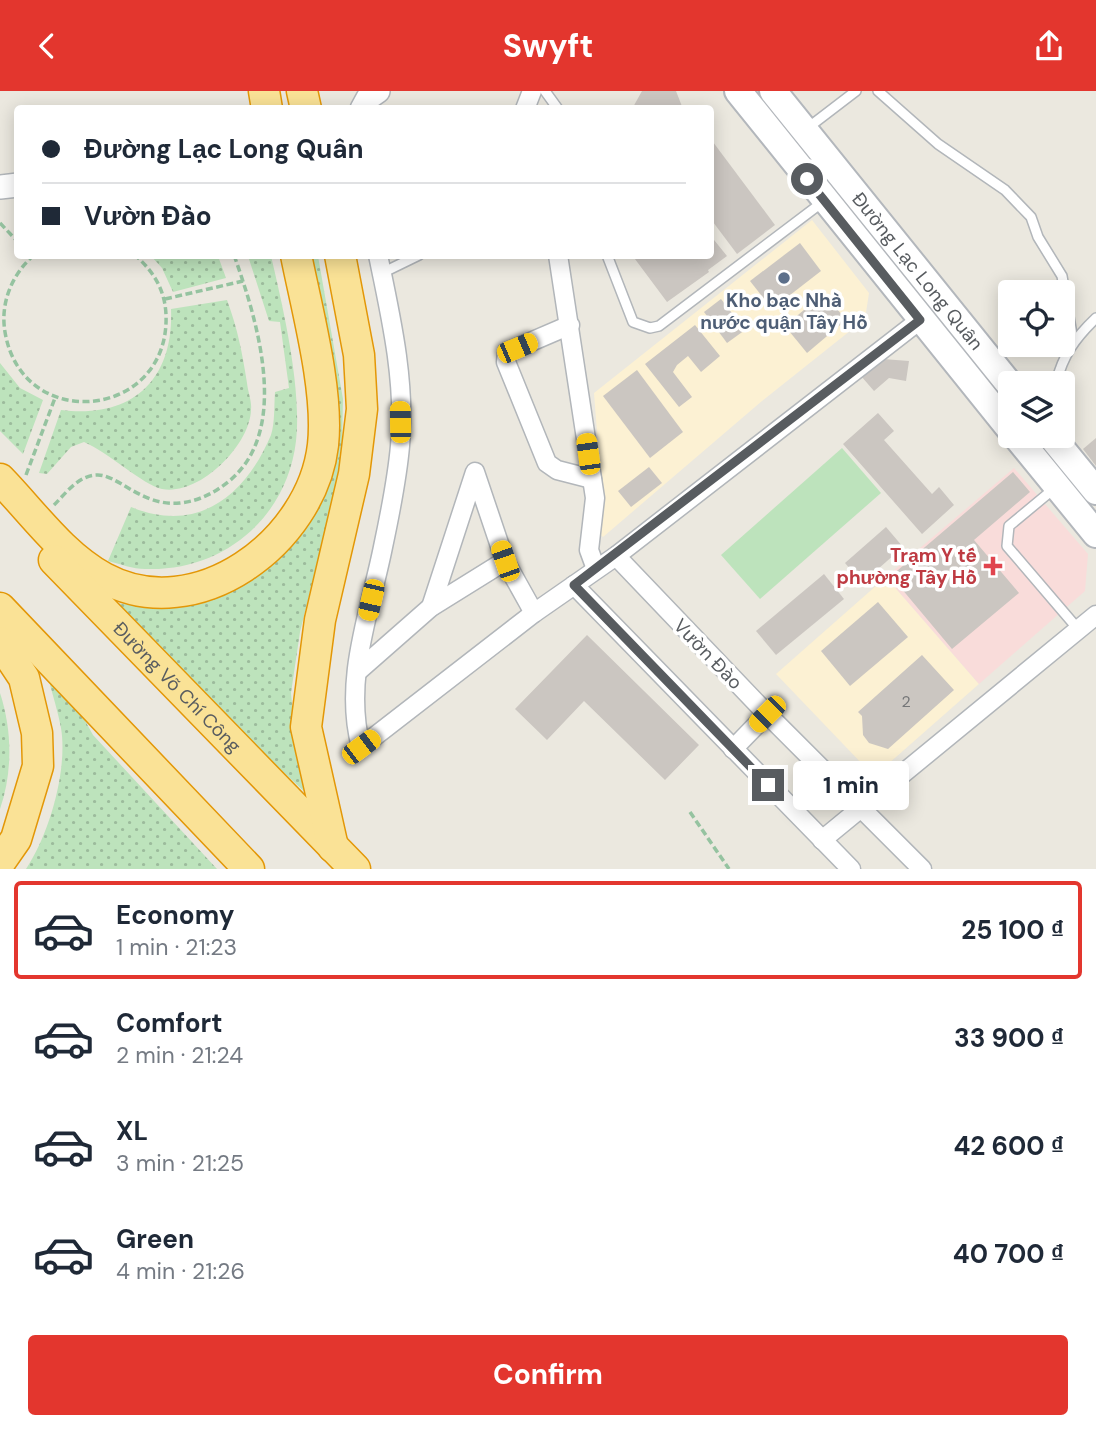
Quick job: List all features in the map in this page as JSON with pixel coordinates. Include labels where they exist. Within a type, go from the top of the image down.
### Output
[{"type":"highway","points":[[8,493],[78,562],[106,579],[137,591],[164,593],[202,587],[244,567],[275,541],[295,518],[308,493],[323,445],[318,376],[297,259]]},
{"type":"highway","points":[[333,847],[306,727],[320,620],[354,474],[362,409],[359,355],[341,259]]},
{"type":"highway","name":"Đường Võ Chí Công","points":[[8,493],[355,869]]},
{"type":"highway","points":[[0,608],[249,869]]},
{"type":"highway","points":[[0,642],[24,678],[37,733],[38,766],[16,839],[0,862]]},
{"type":"main road","name":"Đường Lạc Long Quân","points":[[738,91],[998,414]]},
{"type":"main road","name":"Đường Lạc Long Quân","points":[[772,91],[999,371]]},
{"type":"main road","points":[[1026,448],[1096,534]]},
{"type":"main road","points":[[1061,448],[1096,491]]},
{"type":"street","points":[[364,105],[368,98],[378,91]]},
{"type":"street","points":[[559,259],[595,498],[589,550],[596,569]]},
{"type":"street","points":[[380,264],[398,355],[400,445],[383,547],[358,655],[355,724],[361,747],[534,613],[616,556],[920,320]]},
{"type":"street","points":[[570,325],[508,352],[506,362],[547,463],[557,470],[592,479]]},
{"type":"street","points":[[431,607],[475,472],[505,561],[534,613]]},
{"type":"street","name":"Vườn Đào","points":[[616,556],[767,714],[863,807],[922,869]]},
{"type":"street","points":[[357,672],[431,607],[505,561]]},
{"type":"street","points":[[574,585],[851,869]]},
{"type":"street","points":[[822,840],[1096,615]]},
{"type":"street","points":[[733,749],[767,714]]},
{"type":"lane","points":[[804,131],[856,91]]},
{"type":"lane","points":[[878,91],[938,144],[1005,190],[1031,217],[1038,237],[1063,280]]},
{"type":"lane","points":[[609,259],[634,322],[650,328],[659,326],[824,201]]},
{"type":"lane","points":[[380,264],[402,259]]},
{"type":"lane","points":[[1075,338],[1096,319]]},
{"type":"lane","points":[[1058,486],[1009,526],[1007,547],[1078,629]]},
{"type":"path","points":[[0,223],[14,238]]},
{"type":"path","points":[[30,259],[11,284],[2,317],[8,351],[27,379],[55,398],[91,403],[125,393],[144,377],[152,369],[167,335],[165,299],[151,269],[140,259]]},
{"type":"path","points":[[52,506],[85,476],[100,474],[147,500],[180,503],[215,492],[246,465],[262,428],[264,384],[260,346],[235,259]]},
{"type":"path","points":[[165,299],[243,281]]},
{"type":"path","points":[[8,493],[55,398]]},
{"type":"path","points":[[690,812],[729,869]]},
{"type":"shaded area","points":[[812,220],[869,293],[865,319],[762,401],[603,537],[598,533],[602,496],[594,393]]},
{"type":"shaded area","name":"Trạm Y tế phường Tây Hồ","points":[[1014,468],[1088,554],[1085,591],[979,684],[886,577]]},
{"type":"shaded area","points":[[886,577],[979,684],[887,765],[866,768],[776,674]]},
{"type":"green space","points":[[154,259],[219,259],[226,278],[173,292],[162,268]]},
{"type":"green space","points":[[249,259],[272,259],[294,373],[296,441],[290,469],[280,494],[265,516],[246,535],[225,550],[200,561],[174,568],[145,569],[108,561],[131,507],[155,514],[177,516],[197,512],[216,504],[233,492],[260,457],[271,435],[275,392],[289,388],[280,322],[269,321]]},
{"type":"green space","points":[[311,259],[319,259],[343,399],[342,443],[336,487],[300,632],[291,693],[296,744],[308,795],[97,599],[130,605],[161,606],[216,596],[265,568],[288,547],[309,522]]},
{"type":"green space","points":[[227,300],[239,341],[251,407],[242,438],[220,465],[192,485],[162,489],[84,442],[71,447],[47,474],[39,473],[61,410],[108,408],[127,401],[143,390],[156,375],[165,356],[170,334],[171,309]]},
{"type":"green space","points":[[0,363],[20,388],[43,400],[23,454],[0,431]]},
{"type":"green space","points":[[842,448],[881,493],[760,599],[721,555]]},
{"type":"green space","points":[[49,681],[73,699],[93,735],[217,869],[26,869],[49,821],[62,763],[61,728]]},
{"type":"green space","points":[[0,693],[9,736],[9,765],[0,809]]},
{"type":"building","points":[[642,91],[676,91],[681,105],[634,105]]},
{"type":"building","points":[[714,143],[775,225],[737,254],[714,223]]},
{"type":"building","points":[[714,240],[727,256],[667,302],[635,259],[714,259]]},
{"type":"building","points":[[800,243],[821,271],[772,309],[750,281]]},
{"type":"building","points":[[824,293],[846,320],[807,353],[785,326]]},
{"type":"building","points":[[721,299],[745,330],[727,343],[704,312]]},
{"type":"building","points":[[695,325],[720,356],[701,372],[688,356],[677,365],[673,372],[692,397],[679,407],[645,364]]},
{"type":"building","points":[[883,359],[909,361],[906,381],[889,378],[874,391],[861,376]]},
{"type":"building","points":[[637,370],[683,432],[650,458],[603,396]]},
{"type":"building","points":[[878,413],[894,431],[884,440],[932,494],[939,487],[954,505],[922,534],[843,444]]},
{"type":"building","points":[[1096,438],[1096,466],[1083,449]]},
{"type":"building","points":[[649,467],[662,483],[631,507],[618,491]]},
{"type":"building","points":[[1013,472],[1030,492],[974,540],[1019,593],[952,649],[891,576]]},
{"type":"building","points":[[886,527],[903,547],[862,583],[845,563]]},
{"type":"building","points":[[824,574],[844,599],[776,655],[756,631]]},
{"type":"building","points":[[878,602],[908,637],[850,686],[821,651]]},
{"type":"building","points":[[587,635],[699,745],[665,780],[584,701],[547,740],[515,709]]},
{"type":"building","points":[[922,655],[954,690],[888,749],[869,743],[863,735],[862,716],[858,712]]},
{"type":"place","name":"Kho bạc Nhà nước quận Tây Hồ","points":[[784,278]]},
{"type":"place","name":"Trạm Y tế phường Tây Hồ","points":[[993,566]]},
{"type":"route","points":[[768,785],[574,585],[616,556],[920,320],[807,179]]}]
